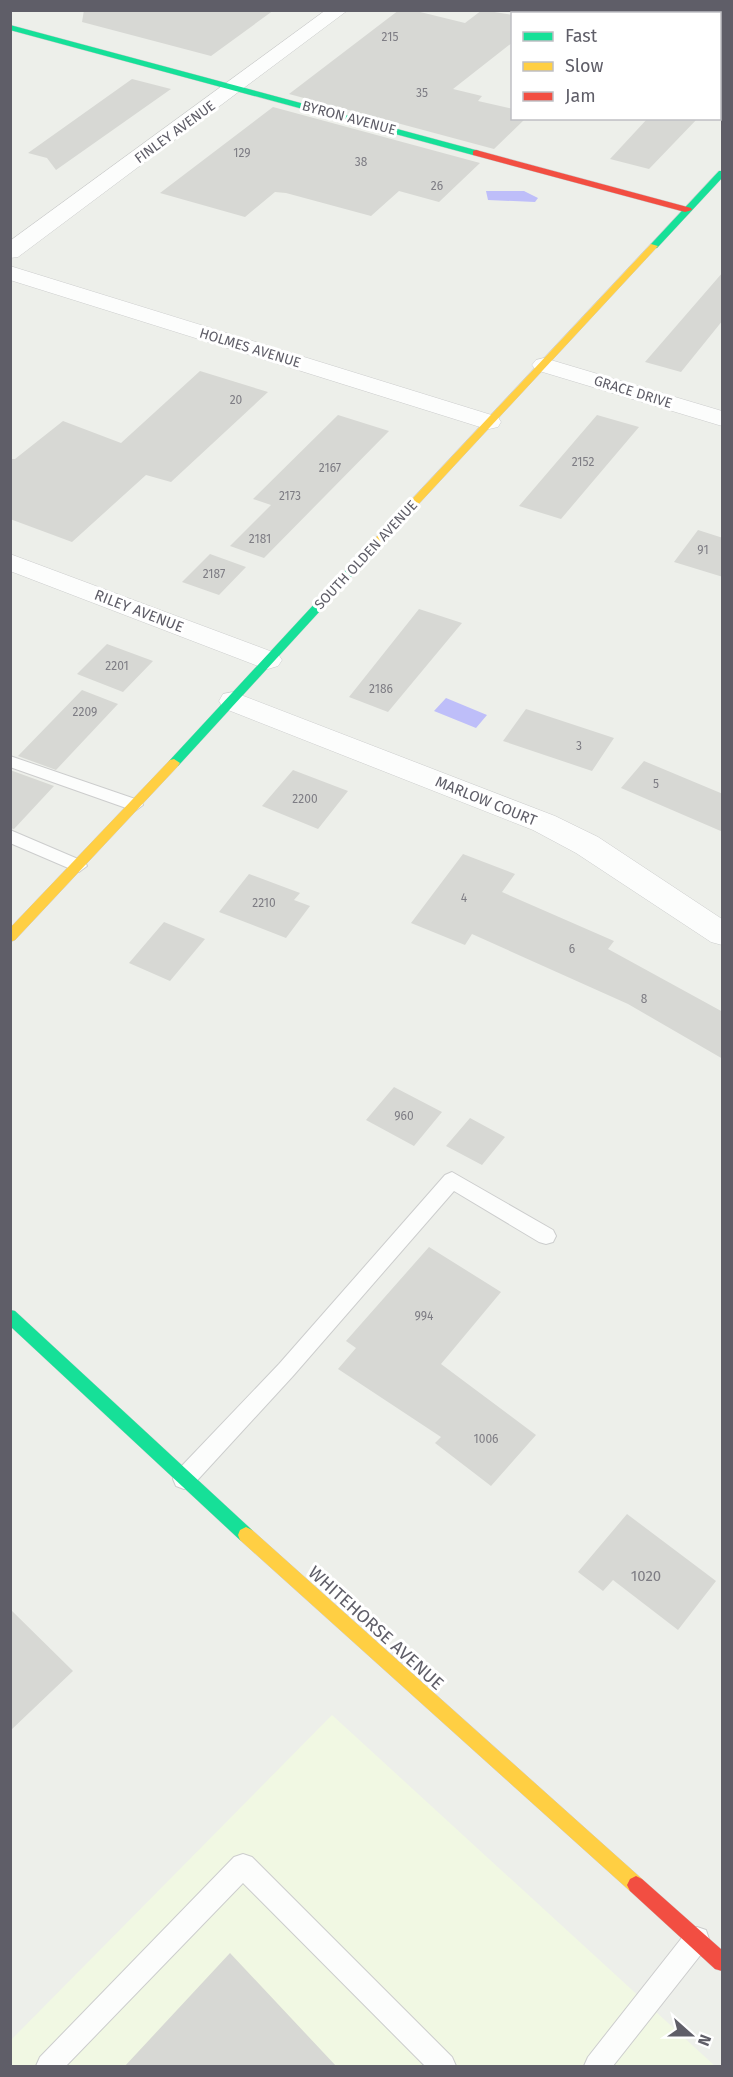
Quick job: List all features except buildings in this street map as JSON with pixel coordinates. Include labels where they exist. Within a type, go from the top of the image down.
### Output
[{"type":"main road","name":"BYRON AVENUE","points":[[10,27],[688,210]]},
{"type":"main road","name":"SOUTH OLDEN AVENUE","points":[[10,937],[233,701],[268,660],[723,173]]},
{"type":"main road","name":"WHITEHORSE AVENUE","points":[[10,1316],[184,1479],[723,1962]]},
{"type":"street","name":"FINLEY AVENUE","points":[[10,252],[339,10]]},
{"type":"street","name":"HOLMES AVENUE","points":[[10,273],[489,423]]},
{"type":"street","name":"GRACE DRIVE","points":[[544,365],[723,419]]},
{"type":"street","name":"RILEY AVENUE","points":[[10,562],[268,660]]},
{"type":"street","name":"MARLOW COURT","points":[[233,701],[544,823],[587,845],[723,934]]},
{"type":"lane","points":[[10,762],[135,805]]},
{"type":"lane","points":[[10,836],[79,866]]},
{"type":"lane","points":[[184,1479],[286,1370],[452,1180],[546,1236]]},
{"type":"lane","points":[[49,2067],[243,1866],[442,2067]]},
{"type":"lane","points":[[597,2067],[697,1939]]},
{"type":"shaded area","points":[[332,1715],[715,2066],[11,2066],[11,2040]]},
{"type":"water","points":[[486,191],[524,191],[538,198],[535,202],[488,200]]},
{"type":"water","points":[[446,698],[487,715],[476,728],[434,711]]},
{"type":"traffic: fast","points":[[10,27],[476,153]]},
{"type":"traffic: fast","points":[[654,246],[722,173]]},
{"type":"traffic: fast","points":[[174,763],[359,562]]},
{"type":"traffic: fast","points":[[10,1316],[246,1535]]},
{"type":"traffic: slow","points":[[359,562],[654,246]]},
{"type":"traffic: slow","points":[[10,937],[174,763]]},
{"type":"traffic: slow","points":[[246,1535],[636,1885]]},
{"type":"traffic: jam","points":[[476,153],[688,210]]},
{"type":"traffic: jam","points":[[636,1885],[722,1962]]}]
